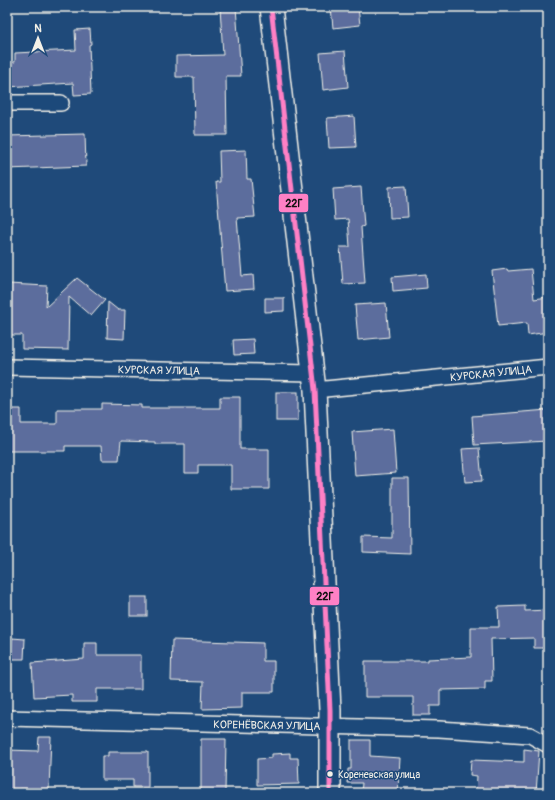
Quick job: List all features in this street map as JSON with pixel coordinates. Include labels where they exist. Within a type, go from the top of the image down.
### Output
[{"type":"street","points":[[271,7],[313,382],[330,718],[330,793]]},
{"type":"street","points":[[7,103],[61,103]]},
{"type":"street","name":"КУРСКАЯ УЛИЦА","points":[[7,368],[378,386],[548,367]]},
{"type":"street","name":"КОРЕНЁВСКАЯ УЛИЦА","points":[[7,718],[330,718],[439,730],[530,735],[548,746]]},
{"type":"building","points":[[220,7],[236,7],[241,76],[226,76],[227,135],[195,135],[194,77],[176,77],[176,56],[223,55]]},
{"type":"building","points":[[331,7],[358,7],[360,25],[333,28]]},
{"type":"building","points":[[90,29],[91,44],[89,45],[91,94],[74,95],[73,83],[7,87],[7,62],[15,62],[15,53],[76,50],[75,30]]},
{"type":"building","points":[[345,51],[348,87],[323,90],[320,53]]},
{"type":"building","points":[[354,116],[356,147],[329,148],[327,118]]},
{"type":"building","points":[[85,134],[86,166],[7,169],[7,136]]},
{"type":"building","points":[[246,150],[247,179],[251,179],[255,217],[237,218],[242,276],[253,275],[254,289],[225,291],[216,182],[220,182],[219,151]]},
{"type":"building","points":[[406,186],[408,217],[390,218],[389,187]]},
{"type":"building","points":[[361,187],[364,226],[361,227],[365,283],[343,284],[340,247],[350,247],[348,219],[335,220],[333,189]]},
{"type":"building","points":[[507,269],[508,271],[531,269],[534,299],[548,297],[548,332],[528,335],[527,323],[498,326],[492,271]]},
{"type":"building","points":[[426,274],[427,288],[393,291],[392,277]]},
{"type":"building","points":[[77,278],[105,300],[91,316],[69,297],[68,350],[22,349],[22,335],[7,335],[8,284],[47,286],[46,307]]},
{"type":"building","points":[[265,298],[284,298],[284,311],[265,312]]},
{"type":"building","points":[[108,302],[118,310],[125,310],[124,339],[107,338]]},
{"type":"building","points":[[386,303],[389,337],[358,340],[355,305]]},
{"type":"building","points":[[253,339],[254,354],[234,355],[233,340]]},
{"type":"building","points":[[276,392],[298,392],[298,421],[276,421]]},
{"type":"building","points":[[220,397],[240,397],[240,449],[269,449],[269,489],[231,489],[231,465],[198,465],[198,473],[185,473],[185,444],[155,444],[155,442],[121,441],[119,460],[102,460],[101,446],[65,446],[65,451],[7,451],[7,409],[21,409],[21,424],[57,424],[57,409],[102,409],[102,404],[142,405],[142,408],[220,408]]},
{"type":"building","points":[[548,410],[548,441],[474,445],[472,416]]},
{"type":"building","points":[[393,429],[396,473],[355,476],[352,432]]},
{"type":"building","points":[[479,448],[482,481],[465,482],[462,449]]},
{"type":"building","points":[[392,478],[409,478],[410,554],[363,552],[363,537],[392,538]]},
{"type":"building","points":[[130,597],[147,597],[147,616],[130,616]]},
{"type":"building","points":[[525,606],[525,611],[548,610],[548,648],[534,648],[534,638],[491,639],[492,681],[485,681],[485,689],[440,690],[440,706],[430,706],[430,715],[413,715],[413,697],[365,697],[365,661],[428,661],[428,659],[471,657],[471,627],[499,627],[498,607]]},
{"type":"building","points":[[12,638],[25,639],[24,659],[11,659]]},
{"type":"building","points":[[172,640],[263,643],[263,661],[274,661],[274,692],[242,692],[242,708],[202,709],[203,682],[171,681]]},
{"type":"building","points":[[84,643],[97,643],[97,655],[141,655],[141,689],[97,689],[97,702],[72,702],[72,695],[34,697],[32,663],[84,659]]},
{"type":"building","points":[[39,737],[51,737],[49,789],[20,789],[20,791],[7,791],[7,750],[38,751]]},
{"type":"building","points":[[201,739],[226,739],[225,793],[201,793]]},
{"type":"building","points":[[351,740],[370,740],[370,756],[400,758],[398,793],[361,793],[362,783],[347,783],[348,769],[351,769]]},
{"type":"building","points":[[524,749],[539,751],[536,793],[476,793],[477,776],[470,775],[471,760],[524,762]]},
{"type":"building","points":[[108,752],[148,752],[148,787],[133,787],[133,780],[102,780],[102,756],[108,756]]},
{"type":"building","points":[[290,753],[290,758],[298,758],[299,784],[257,785],[257,759],[272,758],[272,754]]},
{"type":"transit line","name":"22Г","points":[[271,7],[315,390],[330,710],[330,793]]},
{"type":"place","name":"Кореневская улица","points":[[330,774]]}]
